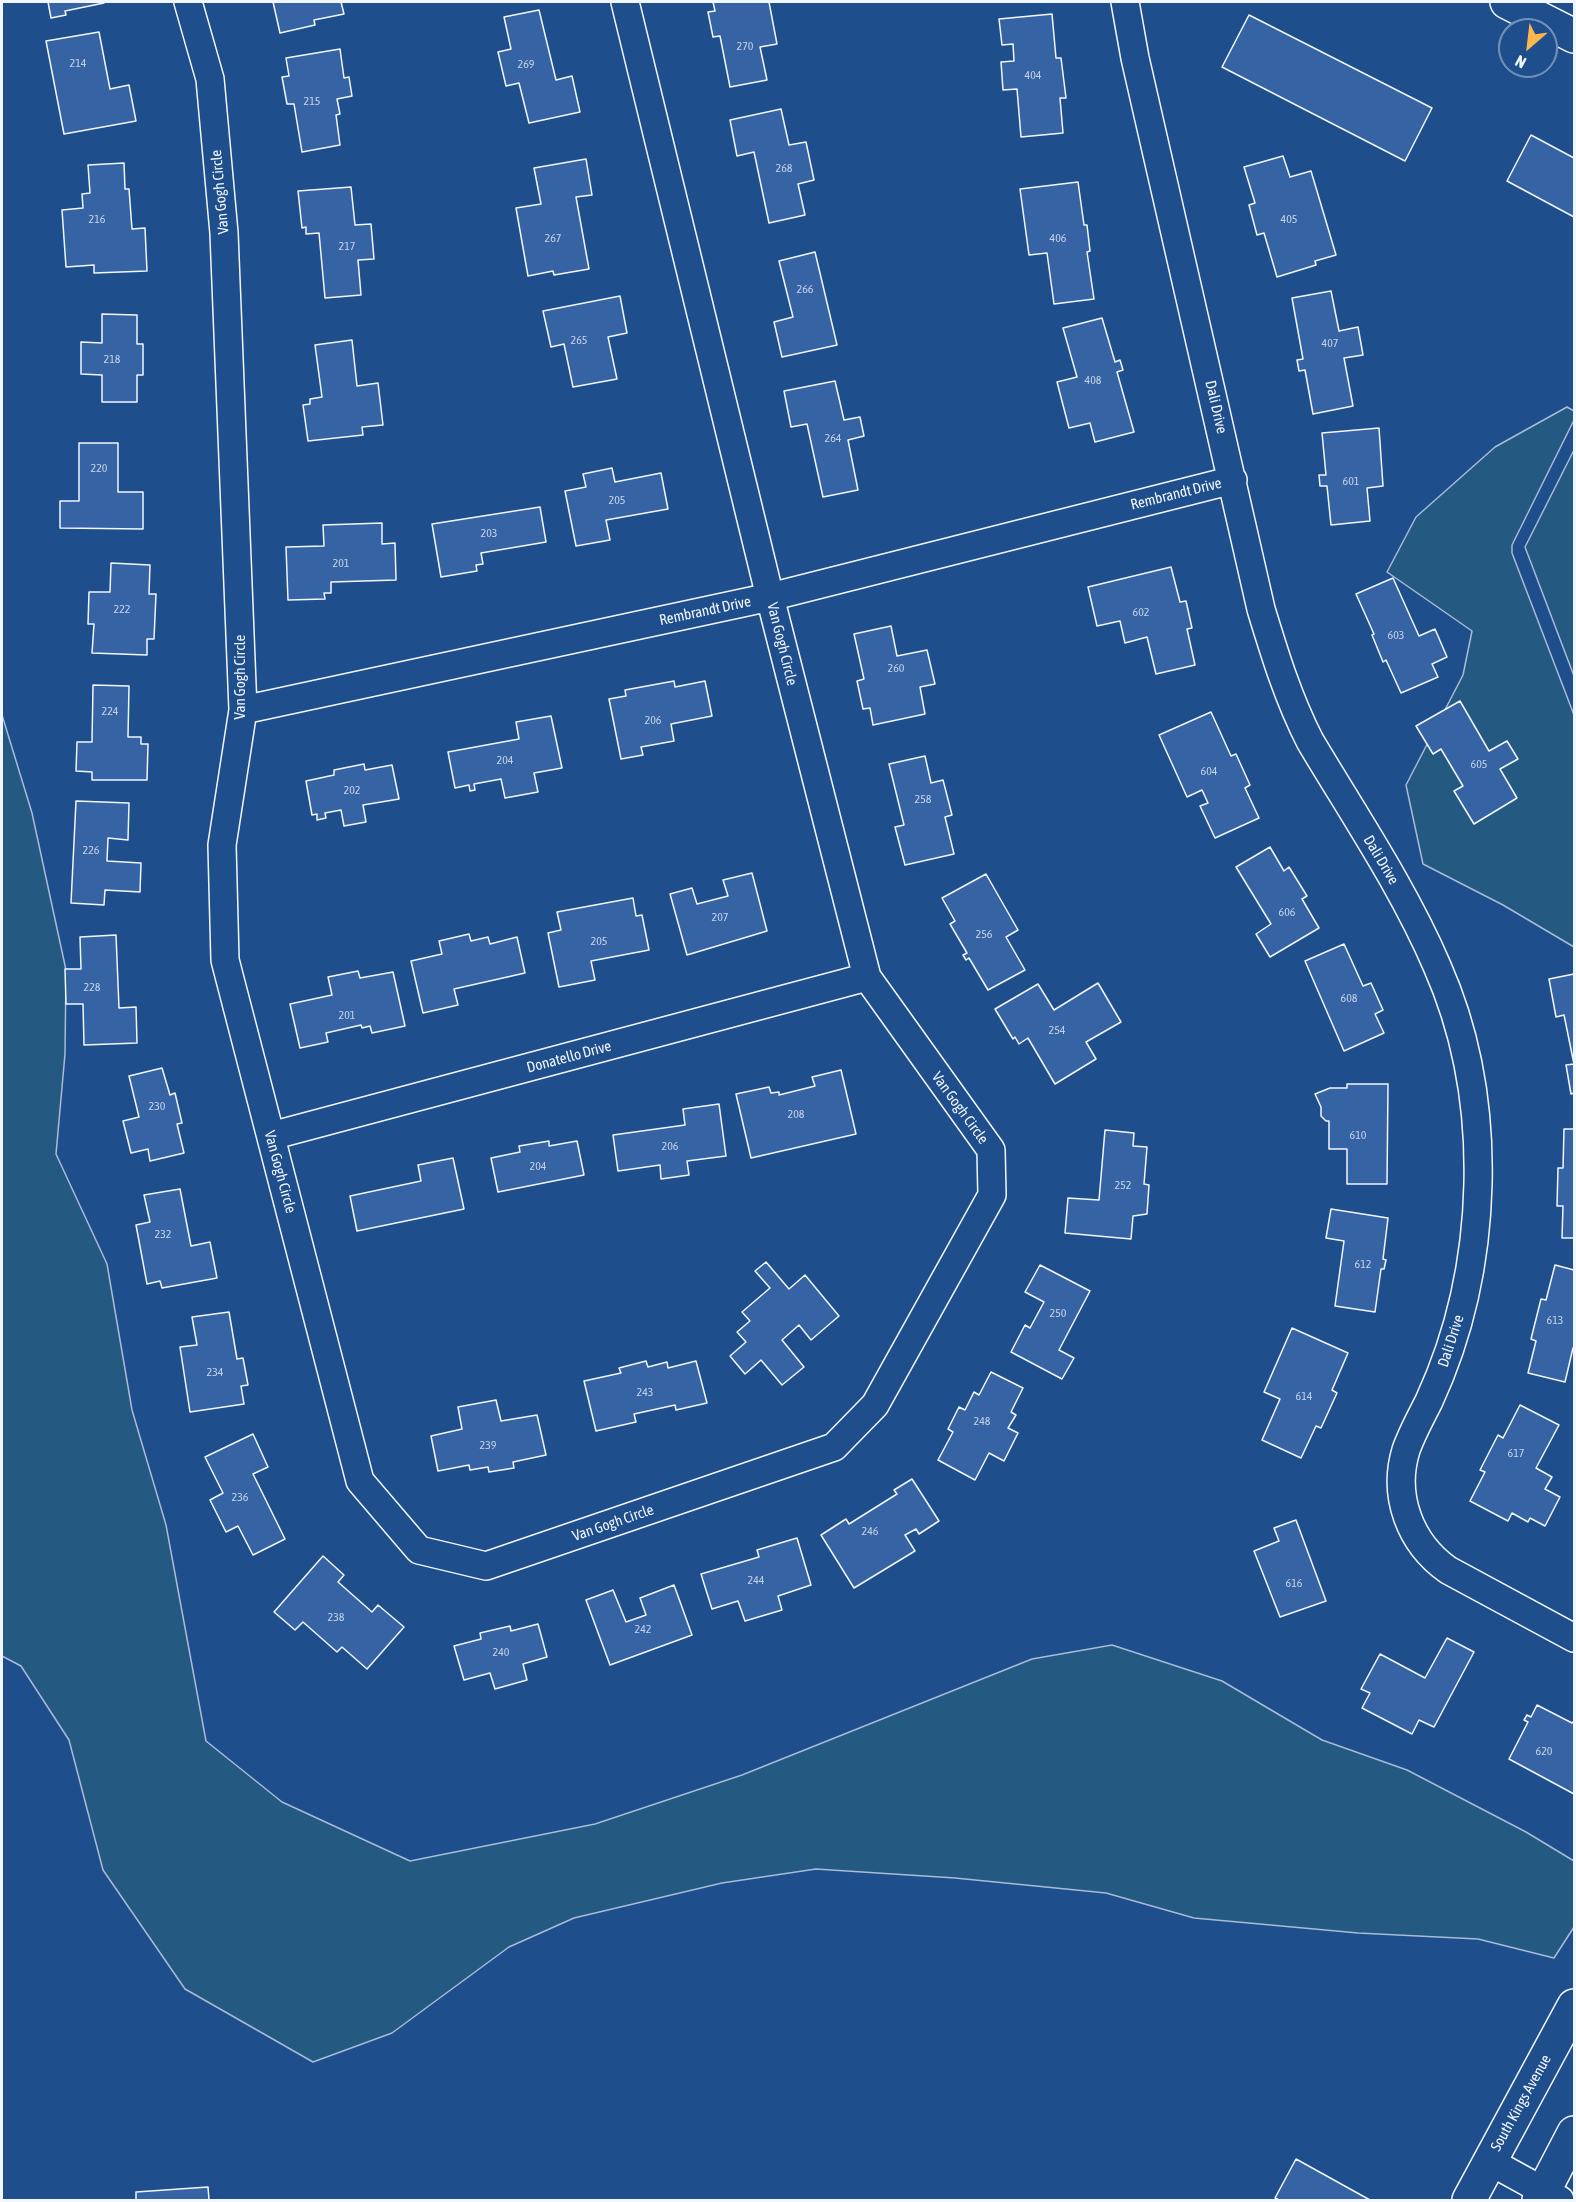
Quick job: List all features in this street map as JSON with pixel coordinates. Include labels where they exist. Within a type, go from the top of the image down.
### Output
[{"type":"main road","points":[[1507,2],[1575,36]]},
{"type":"main road","name":"South Kings Avenue","points":[[1468,2200],[1575,2006]]},
{"type":"main road","points":[[1548,2197],[1575,2133]]},
{"type":"street","name":"Van Gogh Circle","points":[[188,2],[210,79],[224,232],[243,710],[222,845],[225,960],[360,1481],[419,1550],[486,1566],[834,1447],[875,1405],[992,1195],[991,1150],[867,977],[770,597],[626,2]]},
{"type":"street","name":"Dali Drive","points":[[1125,2],[1133,47],[1262,609],[1283,681],[1311,741],[1402,895],[1429,947],[1451,1001],[1464,1047],[1471,1084],[1478,1155],[1471,1258],[1454,1334],[1430,1398],[1406,1451],[1401,1481],[1406,1513],[1416,1538],[1435,1561],[1575,1638]]},
{"type":"street","name":"Rembrandt Drive","points":[[243,710],[770,597],[1233,480]]},
{"type":"street","name":"Donatello Drive","points":[[271,1136],[867,977]]},
{"type":"street","points":[[1490,2161],[1548,2197]]},
{"type":"shaded area","points":[[1567,407],[1574,411],[1574,420],[1512,545],[1512,553],[1574,715],[1574,947],[1503,905],[1423,864],[1406,785],[1463,675],[1472,631],[1387,572],[1416,517],[1495,447]]},
{"type":"shaded area","points":[[1574,450],[1574,676],[1525,547]]},
{"type":"shaded area","points":[[2,715],[32,813],[66,970],[65,1054],[56,1154],[107,1264],[132,1410],[166,1525],[206,1741],[282,1802],[410,1861],[595,1824],[742,1775],[1032,1659],[1112,1645],[1222,1681],[1322,1740],[1407,1770],[1526,1832],[1574,1861],[1574,1927],[1554,1958],[1478,1939],[1358,1933],[1194,1918],[1106,1893],[955,1878],[816,1869],[722,1883],[574,1918],[509,1947],[392,2033],[313,2062],[185,1989],[103,1870],[69,1740],[21,1666],[2,1656]]},
{"type":"building","points":[[48,2],[104,3],[65,11],[66,15],[51,18]]},
{"type":"building","points":[[273,2],[341,2],[344,14],[314,20],[315,25],[280,33]]},
{"type":"building","points":[[713,2],[769,2],[777,44],[760,47],[767,80],[730,87],[720,36],[713,37],[708,12],[715,11]]},
{"type":"building","points":[[539,10],[556,80],[572,76],[580,112],[529,123],[519,83],[506,86],[498,52],[511,49],[504,17]]},
{"type":"building","points":[[1052,14],[1056,58],[1061,58],[1066,98],[1060,98],[1063,133],[1021,137],[1017,89],[1003,90],[1001,62],[1014,61],[1013,44],[1002,45],[999,19]]},
{"type":"building","points":[[1249,15],[1432,108],[1405,161],[1222,67]]},
{"type":"building","points":[[99,32],[110,89],[129,85],[136,121],[64,134],[46,41]]},
{"type":"building","points":[[340,49],[344,78],[349,77],[352,96],[337,99],[340,114],[336,115],[340,145],[302,152],[294,104],[287,104],[282,77],[289,76],[286,58]]},
{"type":"building","points":[[781,109],[789,145],[806,142],[814,180],[798,184],[805,215],[769,223],[754,152],[737,156],[730,120]]},
{"type":"building","points":[[1531,135],[1574,158],[1574,217],[1507,181]]},
{"type":"building","points":[[1283,156],[1290,177],[1311,171],[1336,255],[1315,261],[1316,265],[1277,277],[1264,233],[1257,235],[1249,205],[1255,203],[1244,167]]},
{"type":"building","points":[[586,159],[592,195],[576,197],[589,269],[554,275],[553,271],[528,276],[516,208],[541,204],[534,168]]},
{"type":"building","points":[[124,163],[125,189],[129,189],[132,229],[145,228],[147,271],[94,273],[94,265],[66,267],[62,210],[83,208],[82,194],[90,193],[88,165]]},
{"type":"building","points":[[1078,182],[1084,225],[1087,225],[1090,251],[1087,252],[1094,299],[1054,304],[1047,253],[1029,255],[1020,189]]},
{"type":"building","points":[[351,187],[355,225],[371,224],[374,259],[358,260],[361,295],[325,298],[319,233],[306,234],[306,227],[302,228],[298,191]]},
{"type":"building","points":[[815,252],[837,345],[782,357],[774,322],[793,317],[779,261]]},
{"type":"building","points":[[1331,291],[1339,331],[1358,327],[1363,355],[1344,358],[1353,406],[1313,414],[1305,370],[1299,371],[1297,360],[1303,359],[1292,298]]},
{"type":"building","points":[[620,296],[627,333],[608,337],[617,379],[573,387],[564,344],[551,347],[543,311]]},
{"type":"building","points":[[102,314],[137,315],[137,344],[143,344],[143,375],[137,375],[137,402],[102,402],[102,375],[81,374],[81,342],[102,343]]},
{"type":"building","points":[[1102,318],[1115,362],[1120,360],[1123,370],[1117,372],[1134,432],[1095,442],[1090,423],[1069,428],[1057,382],[1077,377],[1063,328]]},
{"type":"building","points":[[352,340],[357,386],[378,383],[383,425],[362,427],[363,435],[308,441],[303,405],[310,404],[310,399],[322,397],[315,345]]},
{"type":"building","points":[[835,381],[844,420],[860,417],[864,436],[848,440],[858,490],[823,497],[807,424],[791,427],[784,391]]},
{"type":"building","points":[[1379,428],[1383,486],[1367,488],[1370,521],[1331,525],[1327,486],[1320,486],[1319,475],[1326,475],[1322,433]]},
{"type":"building","points":[[79,443],[118,443],[118,492],[143,492],[143,529],[60,528],[60,501],[79,501]]},
{"type":"building","points":[[612,468],[615,482],[661,473],[668,509],[606,520],[610,540],[576,546],[565,491],[586,487],[583,474]]},
{"type":"building","points":[[540,507],[546,542],[481,553],[483,564],[476,565],[477,571],[441,577],[432,524]]},
{"type":"building","points":[[382,523],[382,544],[395,543],[396,580],[331,582],[331,593],[324,593],[325,599],[288,600],[286,547],[324,546],[323,525]]},
{"type":"building","points":[[111,563],[150,565],[149,594],[156,594],[154,639],[147,639],[147,655],[92,653],[94,624],[88,624],[89,592],[110,592]]},
{"type":"building","points":[[1171,567],[1180,602],[1186,601],[1192,628],[1187,629],[1195,665],[1156,674],[1147,637],[1125,643],[1120,621],[1097,626],[1088,587]]},
{"type":"building","points":[[1393,578],[1419,636],[1435,629],[1447,657],[1432,664],[1438,677],[1401,693],[1386,660],[1383,662],[1372,635],[1374,634],[1356,594]]},
{"type":"building","points":[[891,626],[897,656],[927,650],[935,684],[920,687],[925,714],[873,725],[870,708],[863,709],[857,681],[864,679],[854,634]]},
{"type":"building","points":[[674,681],[675,687],[705,681],[712,716],[671,724],[674,741],[641,747],[643,755],[621,759],[609,699],[626,696],[625,690]]},
{"type":"building","points":[[93,685],[129,686],[128,737],[141,737],[141,744],[148,744],[147,780],[92,780],[92,772],[76,771],[77,742],[92,742]]},
{"type":"building","points":[[1460,701],[1489,751],[1507,741],[1518,759],[1500,769],[1517,798],[1474,824],[1454,791],[1463,786],[1441,749],[1433,754],[1416,726]]},
{"type":"building","points":[[1211,712],[1231,756],[1236,754],[1250,785],[1245,788],[1259,818],[1215,838],[1200,806],[1208,803],[1202,790],[1187,797],[1159,735]]},
{"type":"building","points":[[551,716],[562,768],[534,773],[538,792],[505,798],[501,779],[474,784],[475,790],[470,791],[469,785],[455,788],[448,752],[519,739],[516,722]]},
{"type":"building","points":[[925,756],[931,783],[943,780],[952,815],[945,817],[954,854],[905,865],[895,827],[904,825],[889,764]]},
{"type":"building","points":[[364,764],[365,770],[392,765],[399,799],[363,805],[366,822],[344,826],[341,810],[325,813],[326,818],[317,820],[317,814],[312,815],[306,781],[334,775],[334,770]]},
{"type":"building","points":[[76,801],[129,803],[128,840],[108,838],[107,861],[141,863],[140,892],[105,890],[104,905],[71,903]]},
{"type":"building","points":[[1270,847],[1284,871],[1289,867],[1307,896],[1302,899],[1319,928],[1270,957],[1256,934],[1271,924],[1236,867]]},
{"type":"building","points":[[752,873],[767,931],[687,955],[670,894],[692,888],[697,904],[728,896],[723,880]]},
{"type":"building","points":[[986,874],[1018,930],[1006,937],[1025,970],[988,990],[969,958],[966,960],[963,955],[967,953],[950,924],[955,921],[942,898]]},
{"type":"building","points":[[633,898],[636,916],[642,915],[649,950],[591,961],[595,980],[559,987],[548,933],[561,930],[557,912]]},
{"type":"building","points":[[469,934],[471,941],[488,937],[490,944],[517,937],[525,973],[454,989],[458,1005],[423,1013],[411,961],[442,954],[439,941]]},
{"type":"building","points":[[116,935],[119,1008],[136,1007],[137,1043],[84,1045],[83,1004],[66,1004],[65,969],[81,969],[80,937]]},
{"type":"building","points":[[1344,944],[1363,986],[1371,983],[1383,1010],[1375,1014],[1384,1033],[1344,1051],[1305,961]]},
{"type":"building","points":[[358,971],[360,978],[393,972],[405,1026],[372,1033],[370,1026],[362,1028],[361,1025],[326,1033],[328,1042],[300,1048],[290,1004],[332,995],[328,977]]},
{"type":"building","points":[[1574,974],[1574,1064],[1564,1015],[1556,1017],[1549,979]]},
{"type":"building","points":[[1098,983],[1121,1022],[1086,1042],[1096,1059],[1055,1084],[1028,1038],[1019,1044],[1015,1037],[1013,1039],[995,1009],[1038,984],[1054,1010]]},
{"type":"building","points":[[1574,1064],[1574,1093],[1571,1094],[1566,1065]]},
{"type":"building","points":[[162,1068],[170,1095],[175,1093],[182,1123],[177,1124],[184,1153],[150,1161],[148,1149],[131,1153],[123,1121],[139,1117],[129,1076]]},
{"type":"building","points":[[841,1070],[856,1134],[751,1158],[736,1094],[769,1087],[771,1093],[779,1092],[779,1095],[815,1086],[812,1077]]},
{"type":"building","points":[[1347,1084],[1388,1084],[1387,1184],[1347,1184],[1347,1149],[1329,1149],[1329,1121],[1321,1116],[1321,1107],[1315,1094],[1330,1088],[1347,1088]]},
{"type":"building","points":[[719,1104],[726,1156],[687,1161],[689,1175],[661,1179],[660,1165],[618,1171],[613,1135],[685,1125],[683,1109]]},
{"type":"building","points":[[1564,1129],[1574,1129],[1574,1238],[1562,1238],[1563,1206],[1557,1206],[1558,1168],[1563,1168]]},
{"type":"building","points":[[1105,1130],[1134,1133],[1133,1146],[1147,1147],[1144,1184],[1149,1185],[1147,1214],[1133,1216],[1131,1239],[1065,1233],[1068,1198],[1099,1200]]},
{"type":"building","points":[[549,1141],[549,1146],[577,1141],[584,1175],[498,1192],[491,1158],[520,1152],[519,1146]]},
{"type":"building","points":[[453,1158],[464,1209],[357,1231],[350,1196],[421,1181],[418,1165]]},
{"type":"building","points":[[180,1189],[191,1246],[210,1242],[217,1278],[162,1288],[160,1281],[147,1284],[136,1225],[150,1222],[144,1195]]},
{"type":"building","points":[[1331,1209],[1388,1218],[1383,1259],[1386,1260],[1384,1269],[1381,1269],[1375,1312],[1335,1306],[1344,1241],[1326,1238]]},
{"type":"building","points":[[766,1262],[789,1289],[805,1275],[839,1316],[811,1340],[799,1325],[782,1340],[804,1367],[782,1385],[761,1360],[745,1374],[730,1356],[746,1342],[737,1332],[750,1321],[742,1312],[770,1288],[755,1271]]},
{"type":"building","points":[[1040,1265],[1090,1291],[1059,1350],[1074,1358],[1062,1379],[1011,1352],[1025,1325],[1030,1328],[1044,1302],[1025,1292]]},
{"type":"building","points":[[1555,1265],[1574,1270],[1574,1349],[1565,1382],[1528,1373],[1536,1341],[1531,1339],[1541,1299],[1546,1300]]},
{"type":"building","points":[[229,1312],[237,1359],[243,1358],[248,1385],[241,1386],[244,1404],[190,1412],[180,1347],[197,1345],[192,1317]]},
{"type":"building","points":[[1292,1328],[1348,1353],[1332,1390],[1337,1393],[1321,1428],[1316,1426],[1301,1458],[1262,1440],[1280,1399],[1264,1392]]},
{"type":"building","points":[[646,1361],[648,1367],[667,1362],[668,1368],[696,1361],[707,1403],[676,1410],[675,1405],[634,1414],[636,1422],[596,1431],[584,1381],[621,1373],[619,1368]]},
{"type":"building","points":[[991,1372],[1023,1388],[1011,1412],[1016,1415],[1008,1428],[1018,1433],[1004,1461],[989,1453],[975,1480],[938,1460],[953,1432],[948,1429],[959,1407],[965,1410],[974,1392],[979,1395]]},
{"type":"building","points":[[496,1400],[501,1421],[537,1415],[546,1455],[513,1462],[514,1468],[489,1472],[488,1467],[470,1470],[469,1465],[438,1471],[431,1436],[462,1429],[458,1407]]},
{"type":"building","points":[[1520,1405],[1559,1425],[1536,1468],[1552,1477],[1545,1489],[1560,1497],[1545,1526],[1530,1518],[1528,1522],[1512,1513],[1508,1521],[1470,1501],[1485,1472],[1480,1470],[1498,1435],[1503,1438]]},
{"type":"building","points":[[253,1434],[268,1467],[253,1474],[285,1539],[253,1555],[238,1526],[226,1532],[210,1500],[223,1493],[205,1457]]},
{"type":"building","points":[[912,1479],[939,1521],[919,1534],[916,1529],[905,1535],[915,1551],[854,1588],[821,1535],[846,1519],[849,1524],[897,1494],[894,1490]]},
{"type":"building","points":[[1296,1520],[1326,1601],[1280,1617],[1254,1551],[1279,1541],[1274,1528]]},
{"type":"building","points":[[797,1538],[811,1585],[778,1596],[782,1610],[745,1621],[738,1601],[712,1609],[701,1574],[759,1557],[757,1550]]},
{"type":"building","points":[[323,1556],[344,1575],[338,1582],[372,1612],[378,1605],[404,1627],[367,1669],[342,1647],[337,1652],[303,1622],[295,1630],[274,1612]]},
{"type":"building","points":[[674,1585],[692,1635],[610,1665],[586,1600],[613,1590],[626,1622],[646,1615],[640,1598]]},
{"type":"building","points":[[538,1624],[547,1657],[523,1664],[527,1680],[495,1689],[490,1673],[464,1680],[454,1646],[481,1639],[480,1633],[510,1626],[511,1631]]},
{"type":"building","points":[[1447,1638],[1474,1652],[1434,1727],[1419,1720],[1412,1734],[1362,1708],[1370,1693],[1361,1689],[1380,1654],[1425,1678]]},
{"type":"building","points":[[1537,1705],[1572,1723],[1574,1721],[1574,1794],[1509,1759],[1528,1722],[1524,1720],[1527,1715],[1531,1717]]},
{"type":"building","points":[[1296,2159],[1370,2200],[1279,2200],[1275,2198]]},
{"type":"building","points":[[208,2187],[209,2200],[136,2200],[136,2192]]}]
